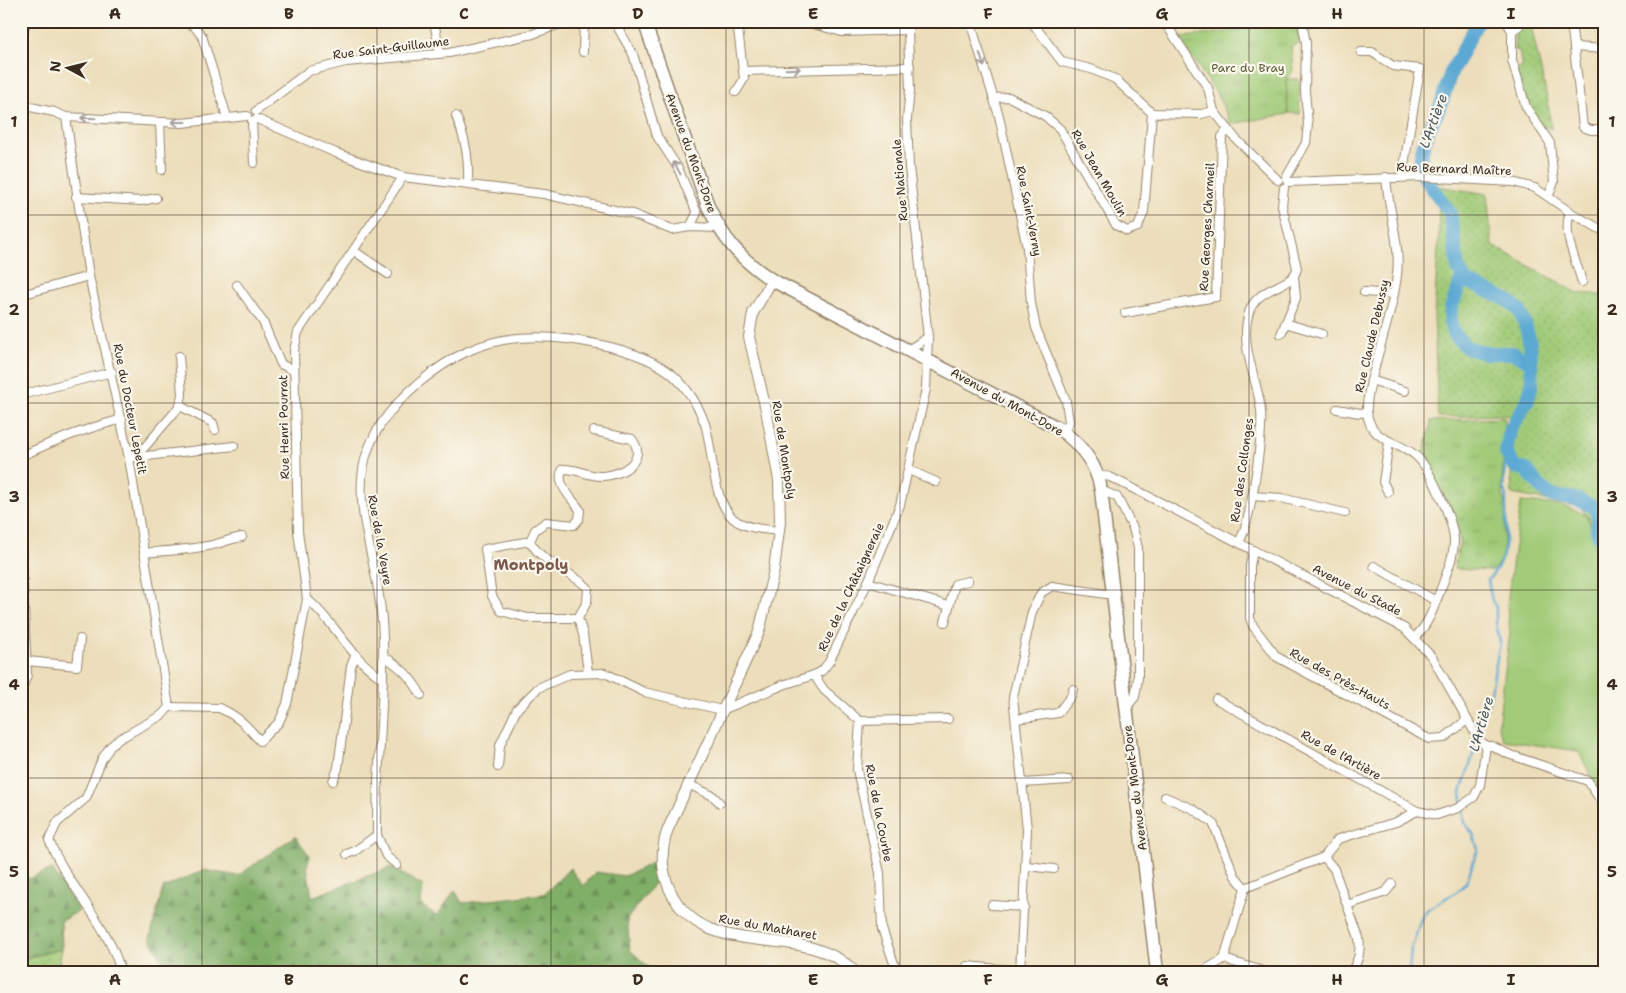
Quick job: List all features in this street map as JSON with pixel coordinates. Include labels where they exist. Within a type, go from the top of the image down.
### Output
[{"type":"main road","points":[[21,33],[23,21]]},
{"type":"main road","name":"Avenue du Mont-Dore","points":[[644,21],[708,206],[718,228],[736,253],[772,280],[1064,432],[1089,458],[1098,474],[1157,972]]},
{"type":"street","points":[[184,21],[194,26],[202,36],[227,117]]},
{"type":"street","points":[[434,21],[440,54]]},
{"type":"street","name":"Rue Saint-Guillaume","points":[[252,119],[259,116],[256,111],[309,71],[346,62],[440,54],[533,34],[568,21]]},
{"type":"street","points":[[583,52],[584,21]]},
{"type":"street","points":[[614,21],[633,54],[657,136],[678,168],[697,213]]},
{"type":"street","points":[[736,92],[744,79],[737,21]]},
{"type":"street","points":[[802,21],[842,32],[908,30]]},
{"type":"street","name":"Rue Nationale","points":[[910,21],[908,30],[910,90],[907,119],[909,167],[928,337],[928,360]]},
{"type":"street","name":"Rue Saint-Verny","points":[[970,21],[994,98],[1027,248],[1031,302],[1036,328],[1066,401],[1070,422],[1064,432]]},
{"type":"street","points":[[1031,21],[1062,62],[1091,69],[1115,80],[1152,113],[1200,114],[1214,111]]},
{"type":"street","points":[[1164,21],[1208,88],[1214,111],[1228,130],[1262,167],[1284,182]]},
{"type":"street","points":[[1281,334],[1296,298],[1294,277],[1297,268],[1281,199],[1284,182],[1306,143],[1308,124],[1305,90],[1306,43],[1302,21]]},
{"type":"street","points":[[1512,30],[1519,26],[1518,21]]},
{"type":"street","points":[[1571,21],[1583,126],[1591,130],[1605,130]]},
{"type":"street","points":[[1507,22],[1512,30],[1512,60],[1515,75],[1530,115],[1550,143],[1554,182],[1549,196]]},
{"type":"street","points":[[1574,47],[1605,49]]},
{"type":"street","points":[[1361,52],[1372,52],[1393,66],[1420,69],[1402,177]]},
{"type":"street","points":[[744,71],[910,67]]},
{"type":"street","name":"Rue Jean Moulin","points":[[994,98],[1009,97],[1045,116],[1060,129],[1116,225],[1127,231],[1138,227],[1144,212],[1152,113]]},
{"type":"street","points":[[21,105],[66,117],[182,123],[227,117],[252,119],[336,153],[403,177],[544,194],[632,214],[672,230],[690,227],[718,228]]},
{"type":"street","points":[[456,116],[465,138],[469,158],[468,184]]},
{"type":"street","name":"Rue du Docteur Lepetit","points":[[66,117],[76,197],[89,276],[122,419],[169,706]]},
{"type":"street","points":[[252,119],[254,163]]},
{"type":"street","points":[[160,122],[162,170]]},
{"type":"street","name":"Rue Georges Charmeil","points":[[1125,313],[1216,297],[1222,137],[1228,130]]},
{"type":"street","name":"Rue Henri Pourrat","points":[[169,706],[219,708],[227,711],[243,722],[260,741],[279,722],[287,704],[307,599],[298,531],[294,351],[298,332],[403,177]]},
{"type":"street","name":"Rue Claude Debussy","points":[[1386,177],[1397,258],[1397,275],[1372,380],[1367,412],[1375,431],[1390,443],[1405,448],[1416,456],[1426,469],[1451,523],[1454,552],[1425,626],[1415,637]]},
{"type":"street","name":"Rue Bernard Maître","points":[[1284,182],[1425,177],[1526,184],[1549,196],[1570,212],[1605,232]]},
{"type":"street","points":[[76,197],[141,201],[156,198]]},
{"type":"street","points":[[690,227],[697,213],[708,206]]},
{"type":"street","points":[[1570,212],[1566,222],[1568,234],[1582,282]]},
{"type":"street","points":[[354,251],[388,274]]},
{"type":"street","points":[[21,295],[89,276]]},
{"type":"street","name":"Rue des Collonges","points":[[1239,542],[1247,526],[1261,412],[1250,364],[1247,318],[1250,308],[1263,292],[1294,277]]},
{"type":"street","name":"Rue de Montpoly","points":[[722,710],[759,632],[774,570],[780,531],[780,493],[777,467],[749,337],[753,313],[772,280]]},
{"type":"street","points":[[237,285],[263,322],[280,364],[294,371]]},
{"type":"street","points":[[1364,292],[1393,294]]},
{"type":"street","points":[[1286,323],[1322,334]]},
{"type":"street","name":"Rue de la Veyre","points":[[397,865],[386,856],[377,835],[383,656],[381,618],[360,490],[363,462],[376,431],[401,398],[437,368],[458,355],[480,345],[504,339],[527,337],[556,339],[624,349],[657,364],[673,376],[689,393],[704,423],[720,498],[726,511],[736,521],[750,527],[780,531]]},
{"type":"street","points":[[908,350],[928,337]]},
{"type":"street","points":[[128,454],[144,448],[180,406],[182,394],[179,356]]},
{"type":"street","name":"Rue de la Châtaigneraie","points":[[722,710],[783,685],[814,675],[822,671],[829,662],[868,582],[900,505],[926,389],[928,360]]},
{"type":"street","points":[[21,395],[112,372]]},
{"type":"street","points":[[1372,380],[1405,391]]},
{"type":"street","points":[[180,406],[213,423],[215,430]]},
{"type":"street","points":[[1337,409],[1360,413],[1367,412]]},
{"type":"street","points":[[21,454],[26,454],[57,439],[122,419]]},
{"type":"street","points":[[530,541],[535,530],[546,522],[568,526],[574,525],[579,519],[580,510],[560,483],[560,475],[563,469],[572,468],[601,476],[628,468],[635,460],[637,448],[632,439],[594,431]]},
{"type":"street","points":[[1388,492],[1383,482],[1390,443]]},
{"type":"street","points":[[128,454],[234,446]]},
{"type":"street","points":[[909,470],[936,482]]},
{"type":"street","name":"Avenue du Stade","points":[[1098,474],[1110,477],[1387,617],[1415,637],[1432,657],[1467,720],[1483,743]]},
{"type":"street","points":[[1100,490],[1117,497],[1133,528],[1138,548],[1138,678],[1135,697],[1126,708]]},
{"type":"street","points":[[1252,496],[1281,498],[1345,513]]},
{"type":"street","points":[[144,553],[202,547],[226,539],[242,537]]},
{"type":"street","points":[[21,540],[27,661],[27,676],[22,691]]},
{"type":"street","points":[[530,541],[536,552],[578,578],[588,588],[587,602],[578,618],[583,634],[588,672]]},
{"type":"street","points":[[530,541],[485,549],[492,596],[501,611],[528,618],[578,618]]},
{"type":"street","name":"Rue des Près-Hauts","points":[[1253,550],[1250,566],[1250,618],[1253,626],[1283,661],[1429,739],[1444,738],[1467,720]]},
{"type":"street","points":[[1374,566],[1436,601]]},
{"type":"street","points":[[945,622],[955,584],[968,581]]},
{"type":"street","points":[[868,582],[949,606]]},
{"type":"street","points":[[967,966],[1020,971],[1027,866],[1027,829],[1013,697],[1032,612],[1041,593],[1052,586],[1113,595]]},
{"type":"street","points":[[307,599],[321,610],[370,671],[382,678]]},
{"type":"street","points":[[27,661],[77,666],[80,639]]},
{"type":"street","points":[[333,782],[338,768],[351,666],[356,654]]},
{"type":"street","points":[[383,656],[394,662],[414,683],[421,694]]},
{"type":"street","points":[[498,767],[500,745],[517,709],[538,688],[556,679],[588,672],[605,673],[654,696],[722,710]]},
{"type":"street","points":[[814,675],[824,690],[860,721],[948,719]]},
{"type":"street","points":[[1016,719],[1058,713],[1071,696],[1073,689]]},
{"type":"street","name":"Rue de l'Artière","points":[[1216,699],[1417,811],[1436,816],[1469,802],[1477,793],[1480,785],[1483,743]]},
{"type":"street","points":[[122,972],[106,935],[58,863],[49,840],[57,823],[86,798],[102,759],[110,747],[119,739],[162,715],[169,706]]},
{"type":"street","name":"Rue du Matharet","points":[[722,710],[665,837],[663,859],[670,890],[685,912],[706,928],[722,934],[813,947],[825,951],[844,962],[855,972]]},
{"type":"street","name":"Rue de la Courbe","points":[[860,721],[857,770],[880,873],[882,929],[897,972]]},
{"type":"street","points":[[1483,743],[1588,781],[1605,808]]},
{"type":"street","points":[[1023,783],[1068,780]]},
{"type":"street","points":[[688,784],[713,796],[720,803]]},
{"type":"street","points":[[1165,796],[1193,809],[1213,823],[1235,876],[1245,888]]},
{"type":"street","points":[[1245,888],[1324,857],[1338,839],[1396,822],[1417,811]]},
{"type":"street","points":[[347,854],[355,851],[377,835]]},
{"type":"street","points":[[1324,857],[1334,869],[1359,938],[1361,948],[1351,972]]},
{"type":"street","points":[[1027,866],[1054,869]]},
{"type":"street","points":[[1347,905],[1386,892],[1392,884]]},
{"type":"street","points":[[1201,972],[1224,959],[1245,888]]},
{"type":"street","points":[[992,905],[1024,907]]},
{"type":"street","points":[[1224,959],[1266,972]]},
{"type":"green space","points":[[1308,21],[1349,21],[1348,25],[1311,30]]},
{"type":"green space","points":[[1522,21],[1530,21],[1548,102],[1551,129],[1543,126],[1532,113],[1516,69],[1522,68],[1519,50],[1514,51],[1515,36]]},
{"type":"green space","name":"Parc du Bray","points":[[1297,22],[1299,43],[1291,46],[1293,71],[1286,79],[1288,114],[1231,124],[1217,94],[1179,38]]},
{"type":"green space","points":[[1286,79],[1299,79],[1300,114],[1288,113]]},
{"type":"green space","points":[[1438,186],[1487,194],[1492,245],[1578,293],[1605,295],[1605,566],[1590,520],[1580,507],[1512,494],[1508,415],[1438,417],[1434,316],[1439,231]]},
{"type":"green space","points":[[1505,418],[1502,492],[1506,509],[1503,556],[1493,571],[1454,569],[1460,541],[1457,526],[1426,459],[1425,451],[1431,421]]},
{"type":"green space","points":[[1521,502],[1561,505],[1586,515],[1605,557],[1605,801],[1578,751],[1503,740],[1498,726],[1510,632],[1507,607]]},
{"type":"green space","points":[[295,836],[310,856],[307,866],[312,897],[391,867],[423,886],[421,905],[437,916],[455,890],[462,903],[544,894],[570,868],[583,886],[596,872],[625,876],[656,861],[658,878],[627,919],[630,950],[654,972],[169,972],[150,938],[163,888],[204,870],[238,876]]},
{"type":"green space","points":[[21,854],[28,879],[52,869],[79,911],[61,921],[62,949],[21,959]]},
{"type":"green space","points":[[62,949],[57,972],[21,972],[21,959]]},
{"type":"waterway","name":"L'Artière","points":[[1478,21],[1450,75],[1441,105],[1427,133],[1421,155],[1420,171],[1450,213],[1458,268],[1466,281],[1507,300],[1519,310],[1525,324],[1530,343],[1532,383],[1528,400],[1510,430],[1506,453],[1515,467],[1527,470],[1541,488],[1552,496],[1575,499],[1592,506],[1599,520],[1597,530],[1605,551]]},
{"type":"waterway","name":"L'Artière","points":[[1463,276],[1451,308],[1450,323],[1455,335],[1466,347],[1484,353],[1513,353],[1531,363]]},
{"type":"waterway","name":"L'Artière","points":[[1477,732],[1489,702],[1500,642],[1496,623],[1496,607],[1492,601],[1488,580],[1496,571],[1501,561],[1506,540],[1506,494],[1503,489],[1506,453]]},
{"type":"waterway","name":"L'Artière","points":[[1409,972],[1411,949],[1422,916],[1428,909],[1459,890],[1466,883],[1478,849],[1473,834],[1465,823],[1461,792],[1473,755],[1476,737]]},
{"type":"district","name":"Montpoly","points":[[531,565]]}]
